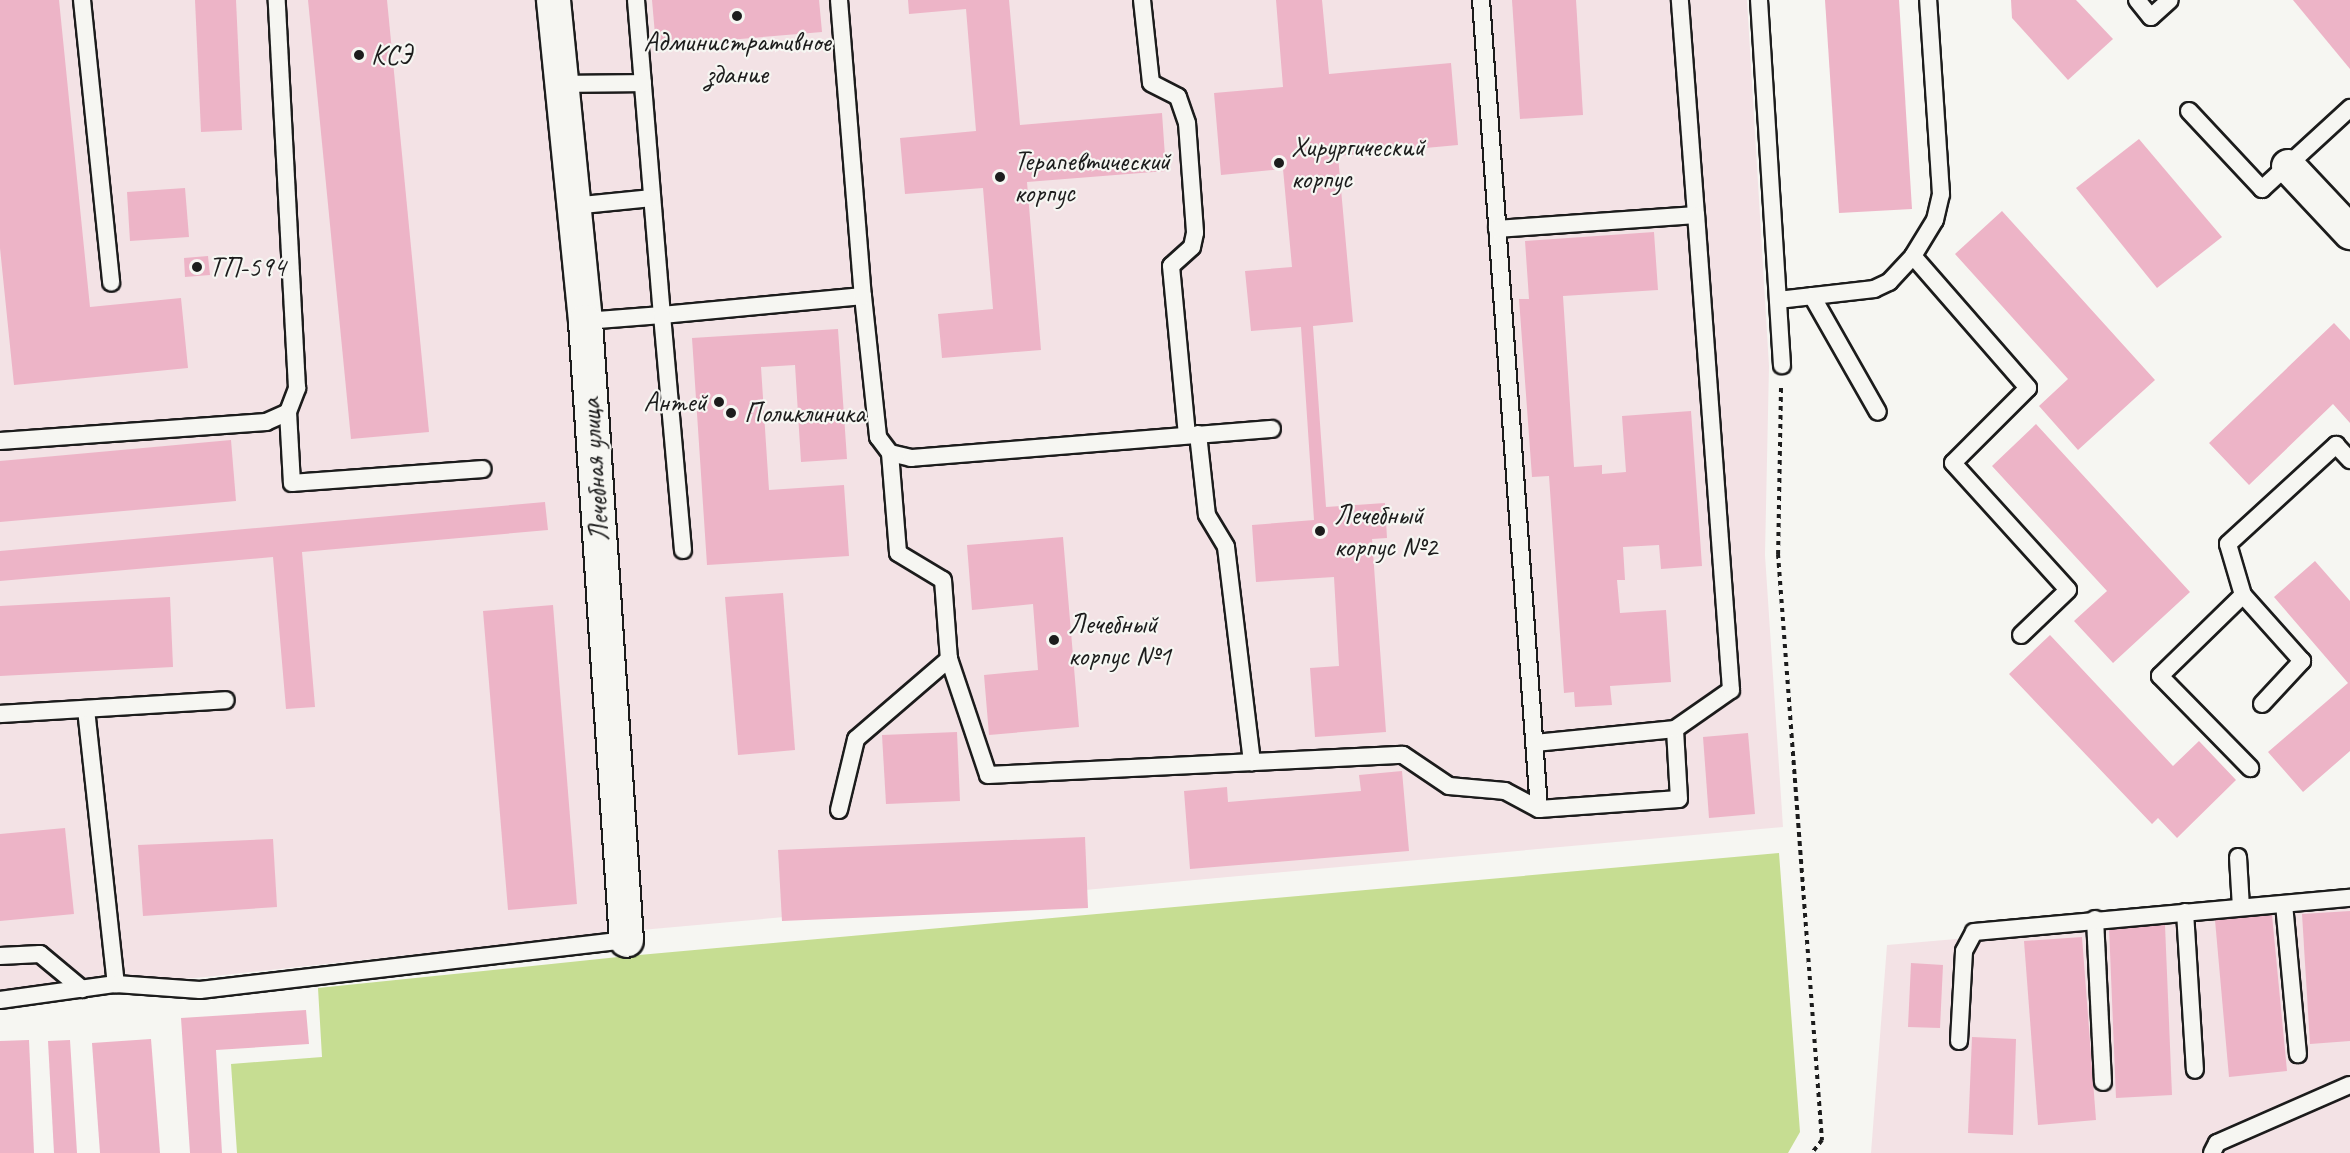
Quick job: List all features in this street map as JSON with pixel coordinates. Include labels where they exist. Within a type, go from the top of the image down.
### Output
[{"type":"street","name":"Лечебная улица","points":[[553,0],[585,321],[626,940]]},
{"type":"street","points":[[2288,166],[2350,232]]},
{"type":"lane","points":[[82,0],[111,283]]},
{"type":"lane","points":[[277,0],[297,388],[288,412],[292,483],[482,470]]},
{"type":"lane","points":[[636,0],[683,550]]},
{"type":"lane","points":[[838,0],[863,296],[878,437],[890,453],[898,553],[943,580],[949,659],[988,775],[1403,755],[1449,786],[1505,791],[1539,809],[1678,799],[1675,729]]},
{"type":"lane","points":[[1142,0],[1151,83],[1178,97],[1187,123],[1196,233],[1192,247],[1171,266],[1192,434],[1207,515],[1226,547],[1252,762]]},
{"type":"lane","points":[[1481,0],[1539,809]]},
{"type":"lane","points":[[1534,743],[1675,729],[1731,690],[1680,0]]},
{"type":"lane","points":[[1760,0],[1782,365]]},
{"type":"lane","points":[[1778,300],[1874,289],[1889,282],[1913,256],[1935,220],[1941,194],[1928,0]]},
{"type":"lane","points":[[2137,0],[2151,17],[2170,0]]},
{"type":"lane","points":[[563,84],[643,83]]},
{"type":"lane","points":[[2189,111],[2262,189],[2350,108]]},
{"type":"lane","points":[[573,206],[652,198]]},
{"type":"lane","points":[[1497,229],[1696,215]]},
{"type":"lane","points":[[1913,256],[2028,388],[1953,463],[2068,590],[2021,635]]},
{"type":"lane","points":[[585,321],[863,296]]},
{"type":"lane","points":[[1812,296],[1878,412]]},
{"type":"lane","points":[[0,441],[266,422],[288,412]]},
{"type":"lane","points":[[890,453],[911,458],[1272,429]]},
{"type":"lane","points":[[2262,704],[2302,661],[2243,595],[2228,544],[2337,446],[2350,460]]},
{"type":"lane","points":[[2243,595],[2160,676],[2250,768]]},
{"type":"lane","points":[[839,810],[856,739],[949,659]]},
{"type":"lane","points":[[0,714],[226,700]]},
{"type":"lane","points":[[86,709],[116,984]]},
{"type":"lane","points":[[2238,857],[2241,907]]},
{"type":"lane","points":[[1959,1041],[1964,951],[1974,932],[2095,919],[2350,898]]},
{"type":"lane","points":[[2284,904],[2298,1054]]},
{"type":"lane","points":[[2185,912],[2195,1070]]},
{"type":"lane","points":[[2095,919],[2103,1082]]},
{"type":"lane","points":[[0,1000],[116,984],[200,990],[626,940]]},
{"type":"lane","points":[[0,956],[40,954],[82,989]]},
{"type":"lane","points":[[2212,1153],[2217,1143],[2350,1085]]},
{"type":"path","points":[[1782,365],[1778,554],[1822,1140],[1812,1153]]},
{"type":"shaded area","points":[[0,0],[1747,0],[1769,366],[1765,555],[1783,827],[619,932],[206,977],[0,994]]},
{"type":"shaded area","points":[[2350,905],[2350,1153],[1871,1153],[1887,945]]},
{"type":"green space","points":[[1779,853],[1800,1132],[1788,1153],[237,1153],[231,1064],[322,1057],[318,988],[628,956]]},
{"type":"building","points":[[0,0],[59,0],[90,307],[181,298],[188,368],[14,385],[0,248]]},
{"type":"building","points":[[195,0],[236,0],[242,130],[201,132]]},
{"type":"building","points":[[308,0],[387,0],[429,432],[351,439]]},
{"type":"building","name":"Административное здание","points":[[652,0],[819,0],[822,32],[656,46]]},
{"type":"building","name":"Терапевтический корпус","points":[[908,0],[1009,0],[1020,125],[1162,113],[1166,171],[1027,182],[1041,350],[942,358],[938,314],[993,309],[983,188],[905,194],[900,138],[976,131],[966,9],[909,14]]},
{"type":"building","name":"Хирургический корпус","points":[[1276,0],[1322,0],[1329,74],[1451,63],[1458,145],[1338,156],[1353,322],[1313,326],[1326,507],[1385,503],[1387,538],[1372,539],[1386,732],[1315,737],[1310,668],[1339,666],[1334,577],[1256,582],[1252,525],[1314,520],[1301,327],[1251,331],[1245,271],[1292,267],[1283,169],[1221,175],[1214,93],[1283,87]]},
{"type":"building","points":[[1512,0],[1576,0],[1583,115],[1520,119]]},
{"type":"building","points":[[1825,0],[1899,0],[1912,209],[1839,213]]},
{"type":"building","points":[[2011,0],[2076,0],[2113,39],[2068,80],[2012,18]]},
{"type":"building","points":[[2293,0],[2350,0],[2350,69]]},
{"type":"building","points":[[2139,139],[2222,237],[2157,288],[2076,188]]},
{"type":"building","points":[[185,188],[189,237],[130,241],[127,192]]},
{"type":"building","points":[[2002,211],[2155,380],[2078,450],[2039,406],[2068,379],[1955,254]]},
{"type":"building","points":[[1654,232],[1658,290],[1563,296],[1574,467],[1602,465],[1602,474],[1626,472],[1622,416],[1691,411],[1702,566],[1661,569],[1659,545],[1623,547],[1625,580],[1617,580],[1620,613],[1666,610],[1671,682],[1610,686],[1612,705],[1575,707],[1574,692],[1564,693],[1549,476],[1532,477],[1519,299],[1529,299],[1525,241]]},
{"type":"building","name":"ТП-594","points":[[208,256],[210,275],[185,277],[184,258]]},
{"type":"building","points":[[2334,323],[2350,340],[2350,423],[2333,404],[2249,485],[2209,443]]},
{"type":"building","name":"Поликлиника","points":[[838,329],[847,459],[801,462],[795,365],[761,367],[769,490],[844,485],[849,556],[707,565],[692,338]]},
{"type":"building","points":[[2036,424],[2190,592],[2113,663],[2074,621],[2107,591],[1992,466]]},
{"type":"building","points":[[231,440],[236,501],[0,522],[0,461]]},
{"type":"building","points":[[545,502],[548,530],[302,552],[315,707],[286,709],[273,557],[0,581],[0,551]]},
{"type":"building","name":"Лечебный корпус №1","points":[[1063,537],[1079,727],[989,735],[984,675],[1038,670],[1033,604],[972,610],[967,545]]},
{"type":"building","points":[[2315,561],[2350,601],[2350,751],[2303,792],[2268,752],[2348,683],[2274,597]]},
{"type":"building","points":[[783,593],[795,750],[738,755],[725,597]]},
{"type":"building","points":[[170,597],[173,667],[0,676],[0,606]]},
{"type":"building","points":[[553,605],[577,904],[508,910],[483,611]]},
{"type":"building","points":[[2050,635],[2173,766],[2199,741],[2236,780],[2177,838],[2158,818],[2152,824],[2009,674]]},
{"type":"building","points":[[957,732],[960,801],[886,804],[882,735]]},
{"type":"building","points":[[1748,733],[1755,814],[1709,818],[1703,737]]},
{"type":"building","points":[[1402,771],[1409,851],[1190,869],[1184,791],[1227,787],[1228,802],[1361,791],[1359,775]]},
{"type":"building","points":[[65,828],[74,914],[0,921],[0,834]]},
{"type":"building","points":[[1085,837],[1088,908],[782,921],[778,850]]},
{"type":"building","points":[[273,839],[277,907],[143,916],[138,845]]},
{"type":"building","points":[[2350,911],[2350,1041],[2310,1044],[2302,914]]},
{"type":"building","points":[[2272,915],[2287,1071],[2229,1077],[2215,920]]},
{"type":"building","points":[[2165,925],[2172,1095],[2116,1098],[2109,927]]},
{"type":"building","points":[[2082,937],[2096,1120],[2038,1125],[2024,941]]},
{"type":"building","points":[[1911,963],[1943,965],[1940,1028],[1908,1027]]},
{"type":"building","points":[[306,1010],[309,1044],[216,1050],[222,1153],[190,1153],[181,1018]]},
{"type":"building","points":[[1972,1037],[2016,1039],[2013,1135],[1968,1133]]},
{"type":"building","points":[[151,1039],[160,1153],[100,1153],[92,1043]]},
{"type":"building","points":[[29,1040],[34,1153],[0,1153],[0,1041]]},
{"type":"building","points":[[70,1040],[77,1153],[54,1153],[48,1041]]},
{"type":"place","name":"Административное здание","points":[[737,16]]},
{"type":"place","name":"КСЭ","points":[[359,55]]},
{"type":"place","name":"Хирургический корпус","points":[[1279,163]]},
{"type":"place","name":"Терапевтический корпус","points":[[1000,177]]},
{"type":"place","name":"ТП-594","points":[[197,267]]},
{"type":"place","name":"Антей","points":[[719,402]]},
{"type":"place","name":"Поликлиника","points":[[731,413]]},
{"type":"place","name":"Лечебный корпус №2","points":[[1320,531]]},
{"type":"place","name":"Лечебный корпус №1","points":[[1054,640]]}]
